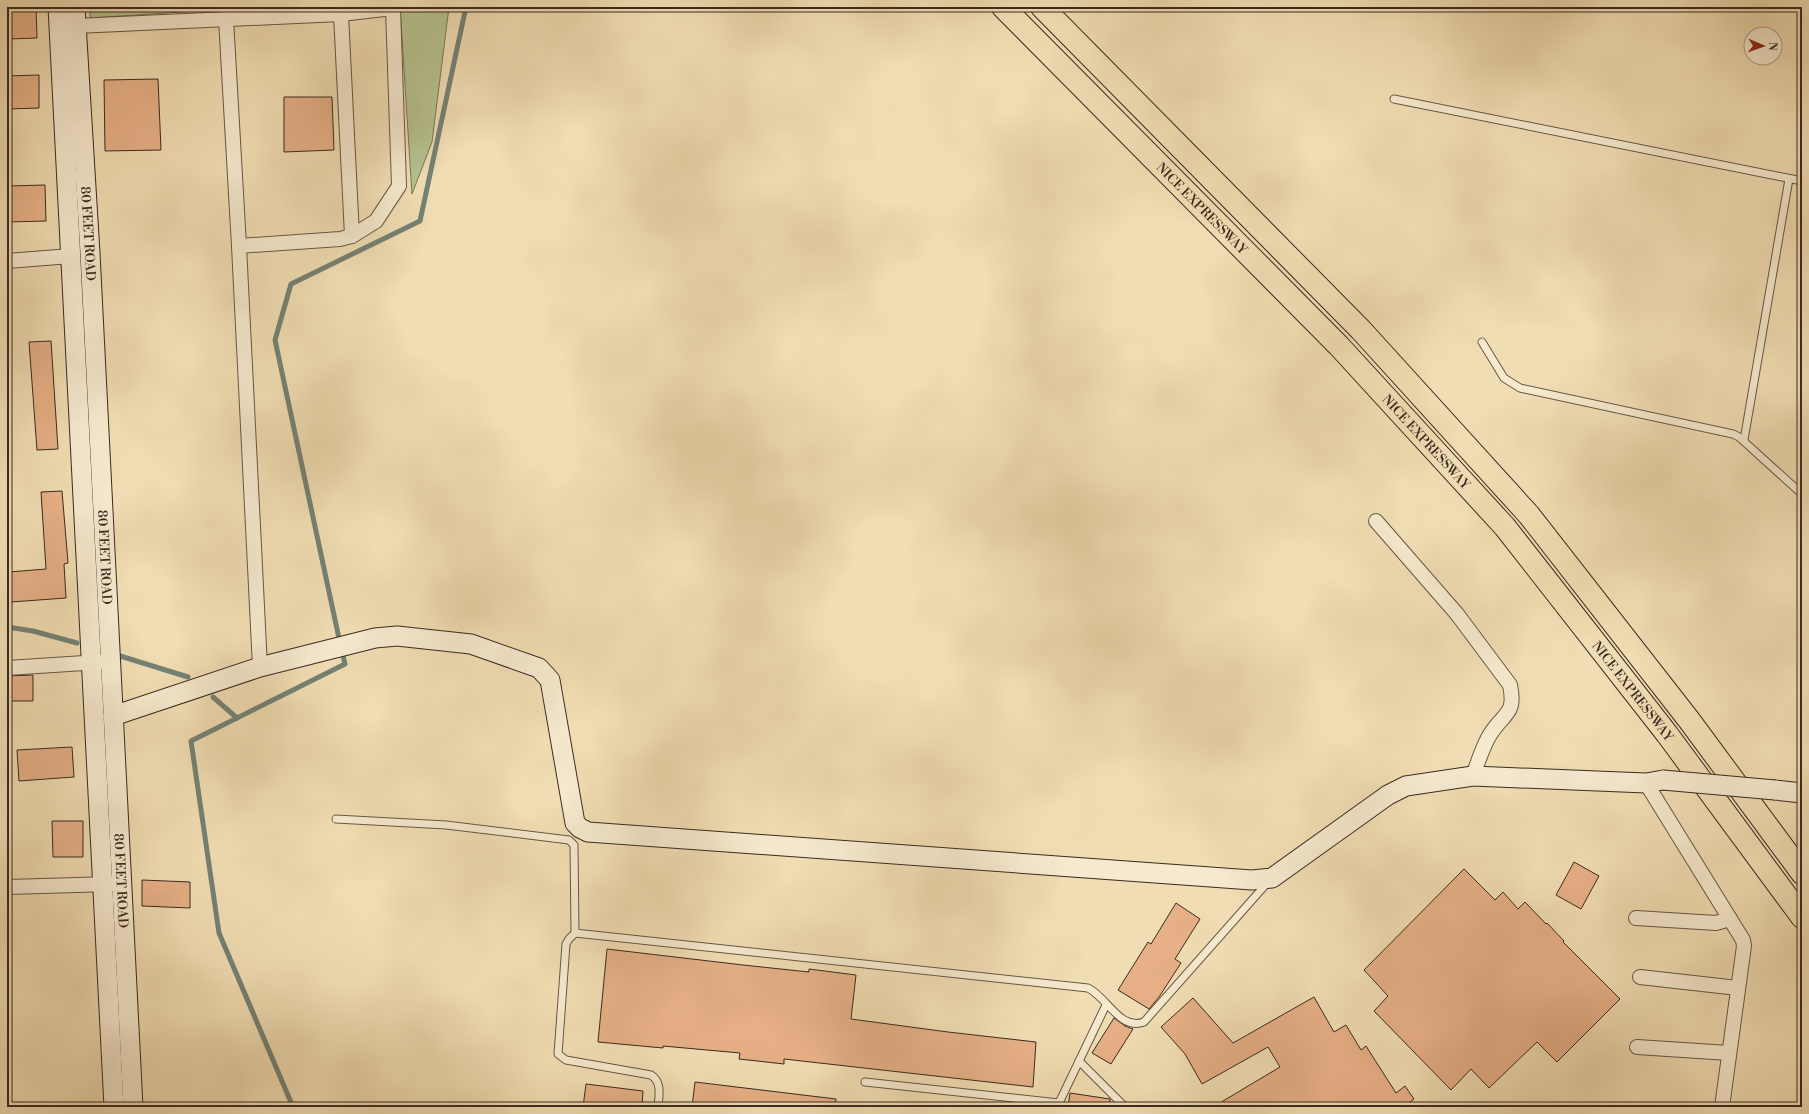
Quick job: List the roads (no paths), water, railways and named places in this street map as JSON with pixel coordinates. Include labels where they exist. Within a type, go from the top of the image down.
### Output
[{"type":"highway","name":"NICE EXPRESSWAY","points":[[1003,7],[1339,346],[1505,527],[1667,734],[1802,917]]},
{"type":"highway","name":"NICE EXPRESSWAY","points":[[1042,7],[1361,330],[1529,515],[1690,720],[1802,873]]},
{"type":"main road","name":"80 FEET ROAD","points":[[58,7],[114,1107]]},
{"type":"main road","name":"80 FEET ROAD","points":[[76,16],[90,254],[133,1107]]},
{"type":"main road","points":[[113,716],[260,667],[350,643],[375,638],[397,636],[471,644],[543,670],[550,680],[575,823],[580,828],[588,832],[1244,880],[1272,878],[1398,789],[1406,786],[1473,776],[1654,782],[1802,793]]},
{"type":"street","points":[[76,16],[226,19],[341,14],[393,8],[399,186],[376,221],[352,236],[336,240],[239,246]]},
{"type":"street","points":[[341,14],[352,236]]},
{"type":"street","points":[[226,19],[260,667]]},
{"type":"street","points":[[7,261],[71,256]]},
{"type":"street","points":[[1376,521],[1457,614],[1510,685],[1513,698],[1510,709],[1491,733],[1473,776]]},
{"type":"street","points":[[7,668],[92,664],[111,661]]},
{"type":"street","points":[[1654,782],[1743,940],[1744,946],[1722,1107]]},
{"type":"street","points":[[7,887],[122,884]]},
{"type":"street","points":[[1636,918],[1716,923],[1730,919]]},
{"type":"street","points":[[1640,977],[1738,988]]},
{"type":"street","points":[[1637,1047],[1729,1053]]},
{"type":"lane","points":[[1394,100],[1802,181]]},
{"type":"lane","points":[[1744,440],[1789,178]]},
{"type":"lane","points":[[1482,342],[1504,378],[1520,388],[1733,434],[1744,440],[1802,494]]},
{"type":"lane","points":[[336,819],[446,825],[568,840],[574,845],[575,933]]},
{"type":"lane","points":[[658,1107],[657,1080],[650,1075],[566,1060],[558,1054],[566,944],[568,938],[575,933],[1088,988],[1128,1023],[1137,1024],[1144,1022],[1272,878]]},
{"type":"lane","points":[[865,1082],[1058,1105],[1106,1005]]},
{"type":"lane","points":[[1079,1061],[1123,1105]]},
{"type":"waterway","points":[[340,643],[275,340],[291,284],[420,221],[466,7]]},
{"type":"waterway","points":[[7,627],[33,631],[77,643]]},
{"type":"waterway","points":[[293,1107],[219,933],[191,741],[345,664],[342,651]]},
{"type":"waterway","points":[[117,655],[188,677]]},
{"type":"waterway","points":[[213,697],[237,718]]}]
